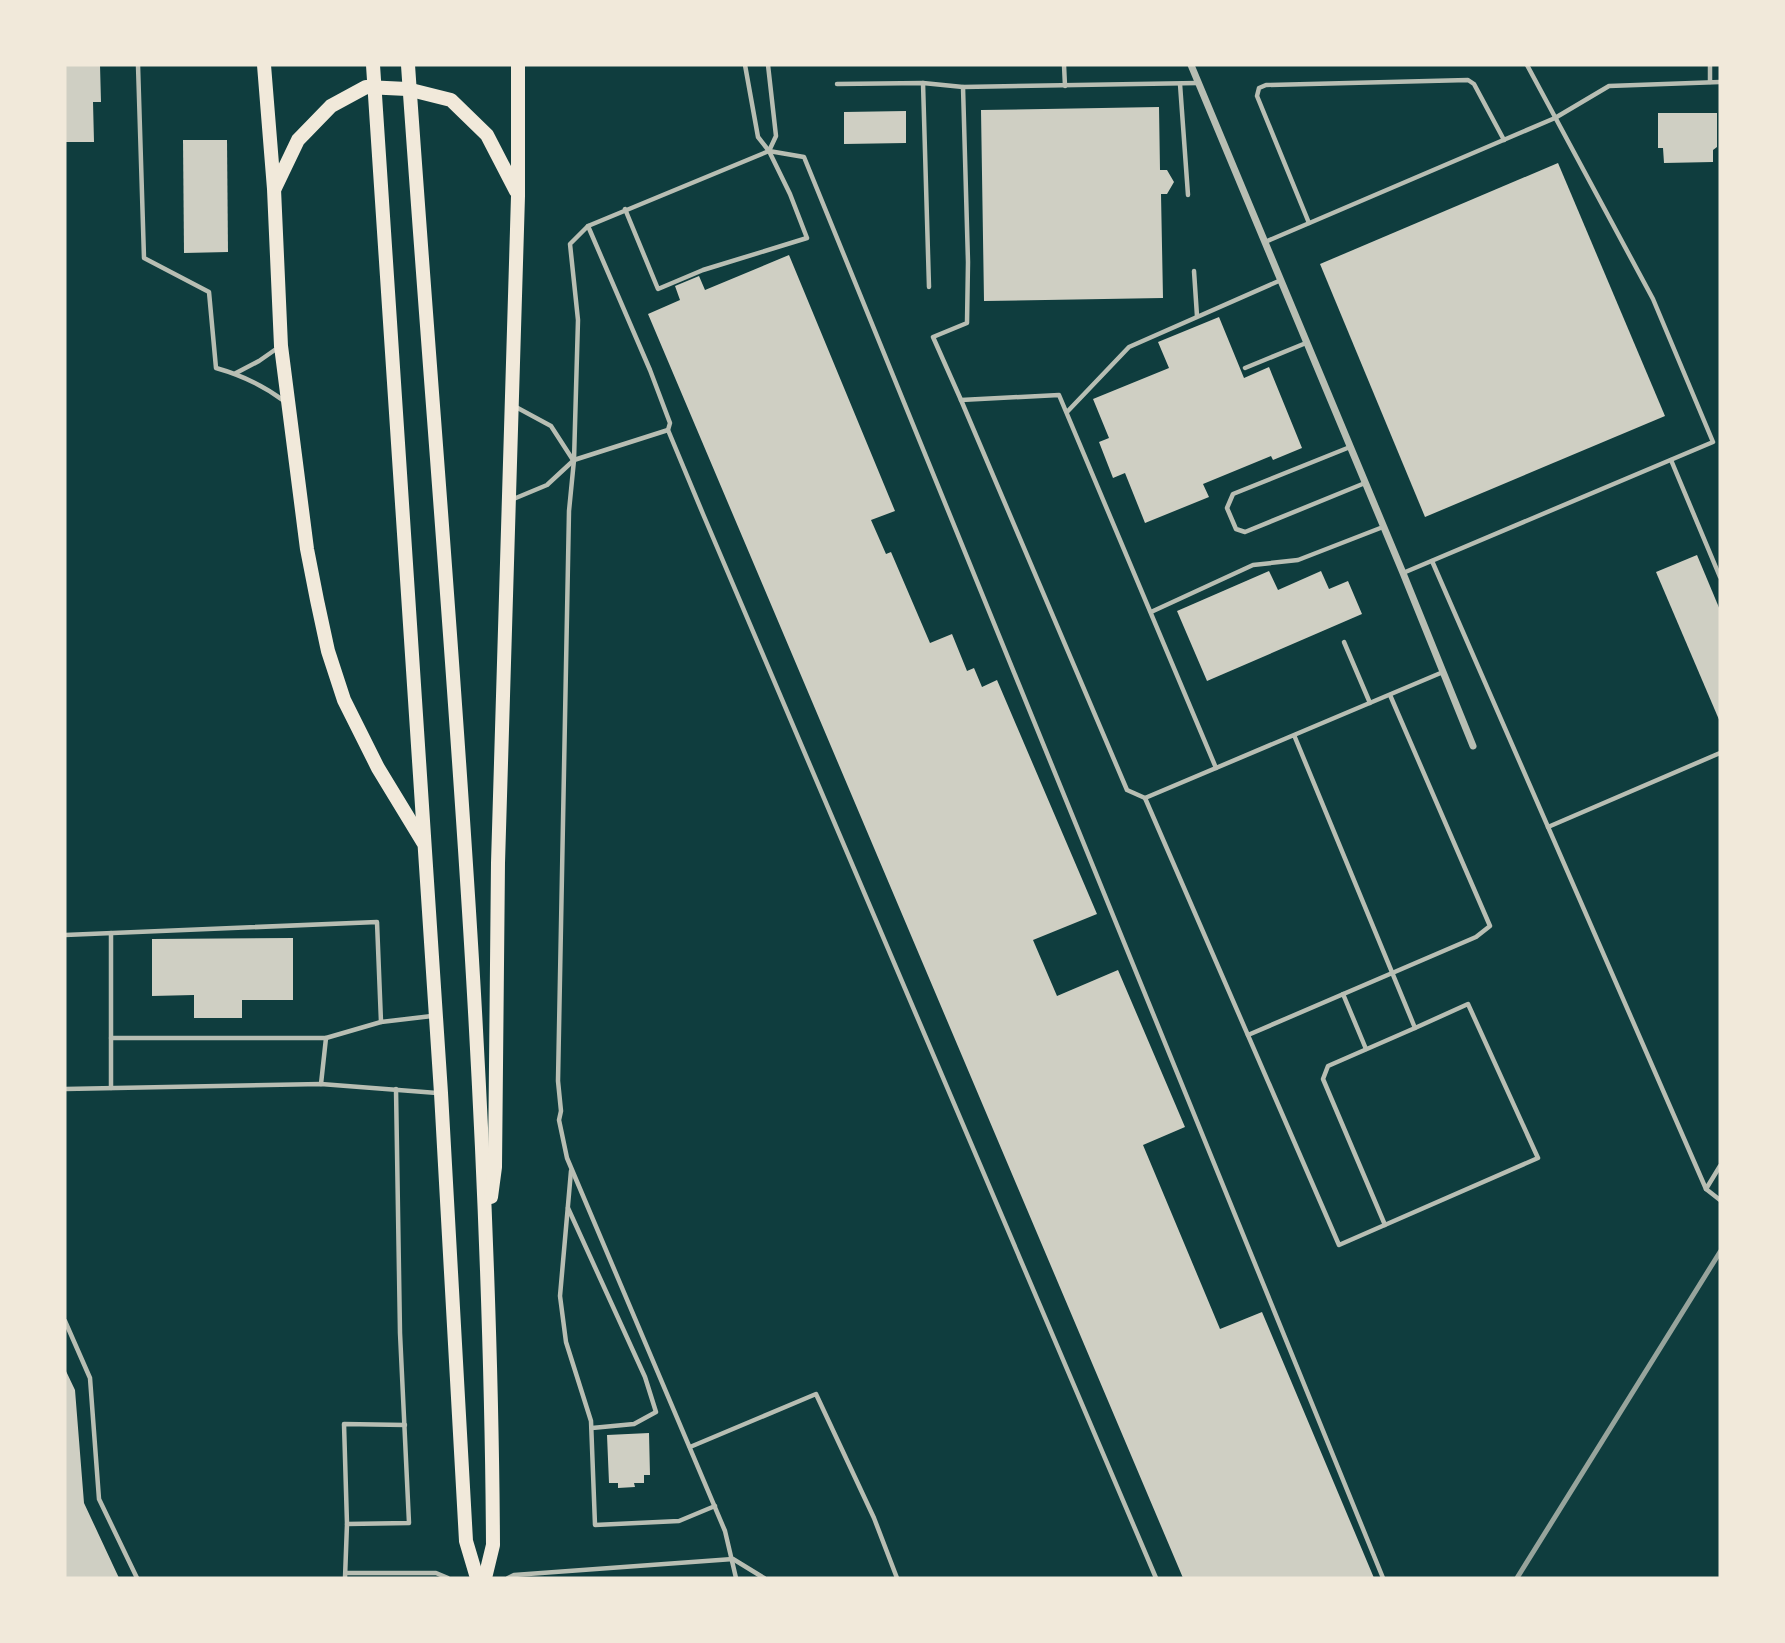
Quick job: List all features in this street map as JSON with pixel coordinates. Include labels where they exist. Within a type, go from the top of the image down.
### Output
[{"type":"main road","points":[[264,65],[274,189],[281,346],[307,549],[328,652],[344,700],[378,768],[426,846]]},
{"type":"main road","points":[[373,65],[426,846],[466,1541],[477,1578]]},
{"type":"main road","points":[[408,65],[464,845],[487,1229],[493,1545],[485,1578]]},
{"type":"main road","points":[[487,1229],[495,1167],[498,863],[518,196],[518,65]]},
{"type":"main road","points":[[274,189],[298,140],[331,106],[366,87],[407,89],[451,100],[487,135],[518,196]]},
{"type":"street","points":[[1191,65],[1473,746]]},
{"type":"lane","points":[[138,65],[144,258],[209,292],[216,368],[263,385],[288,404]]},
{"type":"lane","points":[[625,209],[658,289],[702,271],[807,238],[769,150],[758,137],[746,65]]},
{"type":"lane","points":[[768,65],[776,136],[769,150]]},
{"type":"lane","points":[[1063,65],[1065,86]]},
{"type":"lane","points":[[1403,573],[1713,442],[1653,299],[1527,65]]},
{"type":"lane","points":[[1710,65],[1710,82]]},
{"type":"lane","points":[[1310,223],[1257,96],[1259,88],[1266,85],[1468,80],[1474,83],[1504,140]]},
{"type":"lane","points":[[1265,242],[1555,118],[1609,86],[1720,82]]},
{"type":"lane","points":[[837,84],[923,83],[963,87],[1199,83]]},
{"type":"lane","points":[[923,83],[929,287]]},
{"type":"lane","points":[[1180,84],[1188,195]]},
{"type":"lane","points":[[963,87],[967,323],[933,337],[1127,790],[1145,798],[1339,1245],[1385,1225],[1538,1158],[1468,1004],[1328,1066],[1323,1079],[1385,1225]]},
{"type":"lane","points":[[736,1578],[726,1531],[572,1167],[559,1120],[569,511],[574,460],[578,320],[570,244],[588,226],[769,150],[804,157],[1383,1578]]},
{"type":"lane","points":[[588,226],[650,370],[670,423],[668,430],[1156,1578]]},
{"type":"lane","points":[[1194,271],[1197,316]]},
{"type":"lane","points":[[1067,412],[1129,346],[1280,280]]},
{"type":"lane","points":[[1245,368],[1307,342]]},
{"type":"lane","points":[[235,373],[281,346]]},
{"type":"lane","points":[[961,400],[1059,395],[1216,768]]},
{"type":"lane","points":[[510,404],[551,426],[574,460]]},
{"type":"lane","points":[[507,502],[547,485],[574,460],[668,430]]},
{"type":"lane","points":[[1350,447],[1233,494],[1227,508],[1237,529],[1245,532],[1366,483]]},
{"type":"lane","points":[[1671,460],[1720,577]]},
{"type":"lane","points":[[1151,612],[1253,565],[1298,560],[1384,527]]},
{"type":"lane","points":[[1432,561],[1706,1189],[1720,1200]]},
{"type":"lane","points":[[1344,642],[1370,703]]},
{"type":"lane","points":[[1145,798],[1443,672]]},
{"type":"lane","points":[[1248,1035],[1476,937],[1490,926],[1390,695]]},
{"type":"lane","points":[[1294,735],[1415,1028]]},
{"type":"lane","points":[[1548,827],[1720,753]]},
{"type":"lane","points":[[65,935],[377,922],[381,1022]]},
{"type":"lane","points":[[111,933],[111,1088]]},
{"type":"lane","points":[[1343,994],[1366,1049]]},
{"type":"lane","points":[[111,1038],[326,1038],[381,1022],[436,1015]]},
{"type":"lane","points":[[321,1084],[326,1038]]},
{"type":"lane","points":[[65,1089],[321,1084],[441,1093]]},
{"type":"lane","points":[[347,1524],[409,1523],[400,1333],[396,1089]]},
{"type":"lane","points":[[1706,1189],[1720,1166]]},
{"type":"lane","points":[[572,1167],[559,1297],[566,1342],[592,1428],[595,1525],[680,1521],[715,1506]]},
{"type":"lane","points":[[568,1208],[645,1377],[656,1412],[634,1424],[592,1428]]},
{"type":"lane","points":[[65,1321],[90,1378],[99,1499],[137,1578]]},
{"type":"lane","points":[[690,1447],[816,1394],[874,1518],[897,1578]]},
{"type":"lane","points":[[405,1425],[344,1424],[346,1576],[436,1573],[448,1578]]},
{"type":"lane","points":[[508,1578],[514,1575],[733,1559],[764,1578]]},
{"type":"building","points":[[65,65],[100,65],[101,102],[93,102],[94,142],[65,142]]},
{"type":"building","points":[[1159,107],[1160,170],[1167,170],[1174,182],[1167,194],[1161,194],[1163,298],[984,301],[981,110]]},
{"type":"building","points":[[906,111],[906,143],[844,144],[844,112]]},
{"type":"building","points":[[1658,113],[1717,113],[1717,147],[1713,150],[1713,162],[1664,163],[1663,148],[1658,148]]},
{"type":"building","points":[[183,140],[227,140],[228,252],[184,253]]},
{"type":"building","points":[[1558,163],[1665,416],[1425,517],[1320,264]]},
{"type":"building","points":[[789,255],[895,511],[871,520],[886,554],[891,552],[930,643],[952,634],[967,671],[974,668],[982,687],[997,680],[1097,914],[1033,940],[1057,996],[1118,970],[1185,1127],[1143,1145],[1220,1329],[1262,1312],[1374,1578],[1183,1578],[648,314],[680,300],[675,286],[699,276],[705,290]]},
{"type":"building","points":[[1219,317],[1244,378],[1269,367],[1302,448],[1273,460],[1271,456],[1203,484],[1209,497],[1145,523],[1125,473],[1113,478],[1099,442],[1109,438],[1093,399],[1169,368],[1158,342]]},
{"type":"building","points":[[1697,555],[1720,610],[1720,722],[1656,572]]},
{"type":"building","points":[[1269,571],[1278,590],[1321,571],[1329,589],[1348,581],[1362,614],[1207,681],[1177,611]]},
{"type":"building","points":[[293,938],[293,1000],[242,1000],[242,1018],[194,1018],[194,995],[152,996],[152,939]]},
{"type":"building","points":[[65,1369],[75,1390],[84,1503],[119,1578],[65,1578]]},
{"type":"building","points":[[649,1433],[650,1475],[644,1475],[644,1483],[634,1483],[635,1487],[618,1488],[618,1483],[609,1483],[607,1435]]},
{"type":"railway","points":[[1517,1578],[1720,1252]]}]
